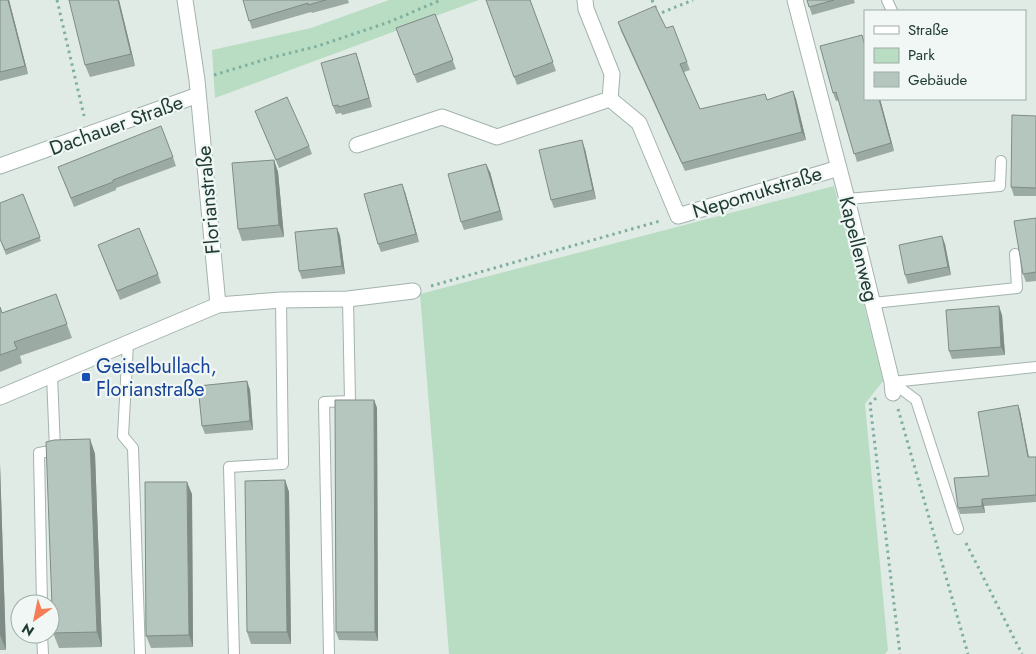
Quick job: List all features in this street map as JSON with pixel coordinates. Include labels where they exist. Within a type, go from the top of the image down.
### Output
[{"type":"street","name":"Dachauer Straße","points":[[0,166],[198,95],[185,0]]},
{"type":"street","points":[[357,145],[442,117],[497,137],[610,100],[612,74],[586,9],[585,0]]},
{"type":"street","name":"Kapellenweg","points":[[795,0],[847,199],[893,387]]},
{"type":"street","name":"Florianstraße","points":[[198,95],[218,305]]},
{"type":"street","name":"Nepomukstraße","points":[[610,100],[640,124],[678,216],[839,168]]},
{"type":"street","points":[[0,397],[218,305],[281,300],[348,299],[413,291]]},
{"type":"lane","points":[[847,199],[1000,186],[1001,161]]},
{"type":"lane","points":[[873,303],[1016,288],[1015,254]]},
{"type":"lane","points":[[328,654],[324,402],[350,400],[348,299]]},
{"type":"lane","points":[[234,654],[230,467],[283,464],[281,300]]},
{"type":"lane","points":[[128,343],[123,436],[133,448],[140,654]]},
{"type":"lane","points":[[893,387],[1036,367]]},
{"type":"lane","points":[[42,594],[39,452],[55,450],[52,375]]},
{"type":"lane","points":[[893,387],[916,400],[958,529]]},
{"type":"path","points":[[57,0],[88,135]]},
{"type":"path","points":[[197,80],[318,46],[389,22],[441,0]]},
{"type":"path","points":[[652,0],[658,14]]},
{"type":"path","points":[[649,18],[693,0]]},
{"type":"path","points":[[413,291],[678,216]]},
{"type":"path","points":[[900,654],[870,404],[893,387],[968,654]]},
{"type":"path","points":[[958,529],[1022,654]]},
{"type":"green space","points":[[389,0],[479,0],[215,98],[212,50],[311,28]]},
{"type":"green space","points":[[834,186],[883,381],[865,404],[888,650],[885,654],[449,654],[420,294]]},
{"type":"building","points":[[0,0],[8,0],[25,66],[0,72]]},
{"type":"building","points":[[69,0],[118,0],[131,54],[85,65]]},
{"type":"building","points":[[243,0],[326,0],[308,5],[308,3],[249,21]]},
{"type":"building","points":[[486,0],[530,0],[553,62],[514,77]]},
{"type":"building","points":[[807,0],[834,0],[809,7]]},
{"type":"building","points":[[655,6],[666,28],[673,26],[687,62],[680,64],[700,109],[765,94],[767,100],[793,91],[802,132],[682,163],[618,22]]},
{"type":"building","points":[[435,14],[453,60],[414,75],[396,28]]},
{"type":"building","points":[[862,35],[864,42],[864,100],[879,100],[891,143],[854,154],[836,92],[833,93],[820,46]]},
{"type":"building","points":[[356,53],[369,98],[339,107],[338,105],[333,106],[321,63]]},
{"type":"building","points":[[287,97],[309,146],[276,160],[255,111]]},
{"type":"building","points":[[1012,115],[1036,116],[1036,188],[1011,187]]},
{"type":"building","points":[[161,126],[173,157],[71,198],[58,167]]},
{"type":"building","points":[[582,140],[593,190],[551,200],[539,150]]},
{"type":"building","points":[[274,160],[279,225],[238,229],[232,163]]},
{"type":"building","points":[[486,164],[500,211],[461,222],[448,174]]},
{"type":"building","points":[[402,184],[416,234],[378,244],[364,194]]},
{"type":"building","points":[[23,194],[40,237],[5,250],[0,239],[0,203]]},
{"type":"building","points":[[1036,218],[1036,272],[1023,274],[1014,221]]},
{"type":"building","points":[[139,228],[158,274],[117,291],[98,245]]},
{"type":"building","points":[[337,228],[342,266],[299,271],[295,232]]},
{"type":"building","points":[[942,236],[948,267],[905,275],[899,245]]},
{"type":"building","points":[[56,294],[67,324],[14,342],[17,349],[0,355],[0,307],[2,313]]},
{"type":"building","points":[[999,306],[1001,347],[949,351],[946,310]]},
{"type":"building","points":[[247,381],[250,421],[202,426],[198,386]]},
{"type":"building","points":[[335,400],[374,400],[375,632],[336,632]]},
{"type":"building","points":[[1018,405],[1028,457],[1036,457],[1036,495],[982,499],[982,506],[958,508],[954,478],[989,476],[978,412]]},
{"type":"building","points":[[90,439],[97,632],[60,633],[60,594],[52,594],[46,442]]},
{"type":"building","points":[[285,480],[287,632],[247,632],[245,481]]},
{"type":"building","points":[[145,482],[187,482],[189,635],[146,636]]},
{"type":"place","name":"Geiselbullach, Florianstraße","points":[[86,377]]}]
